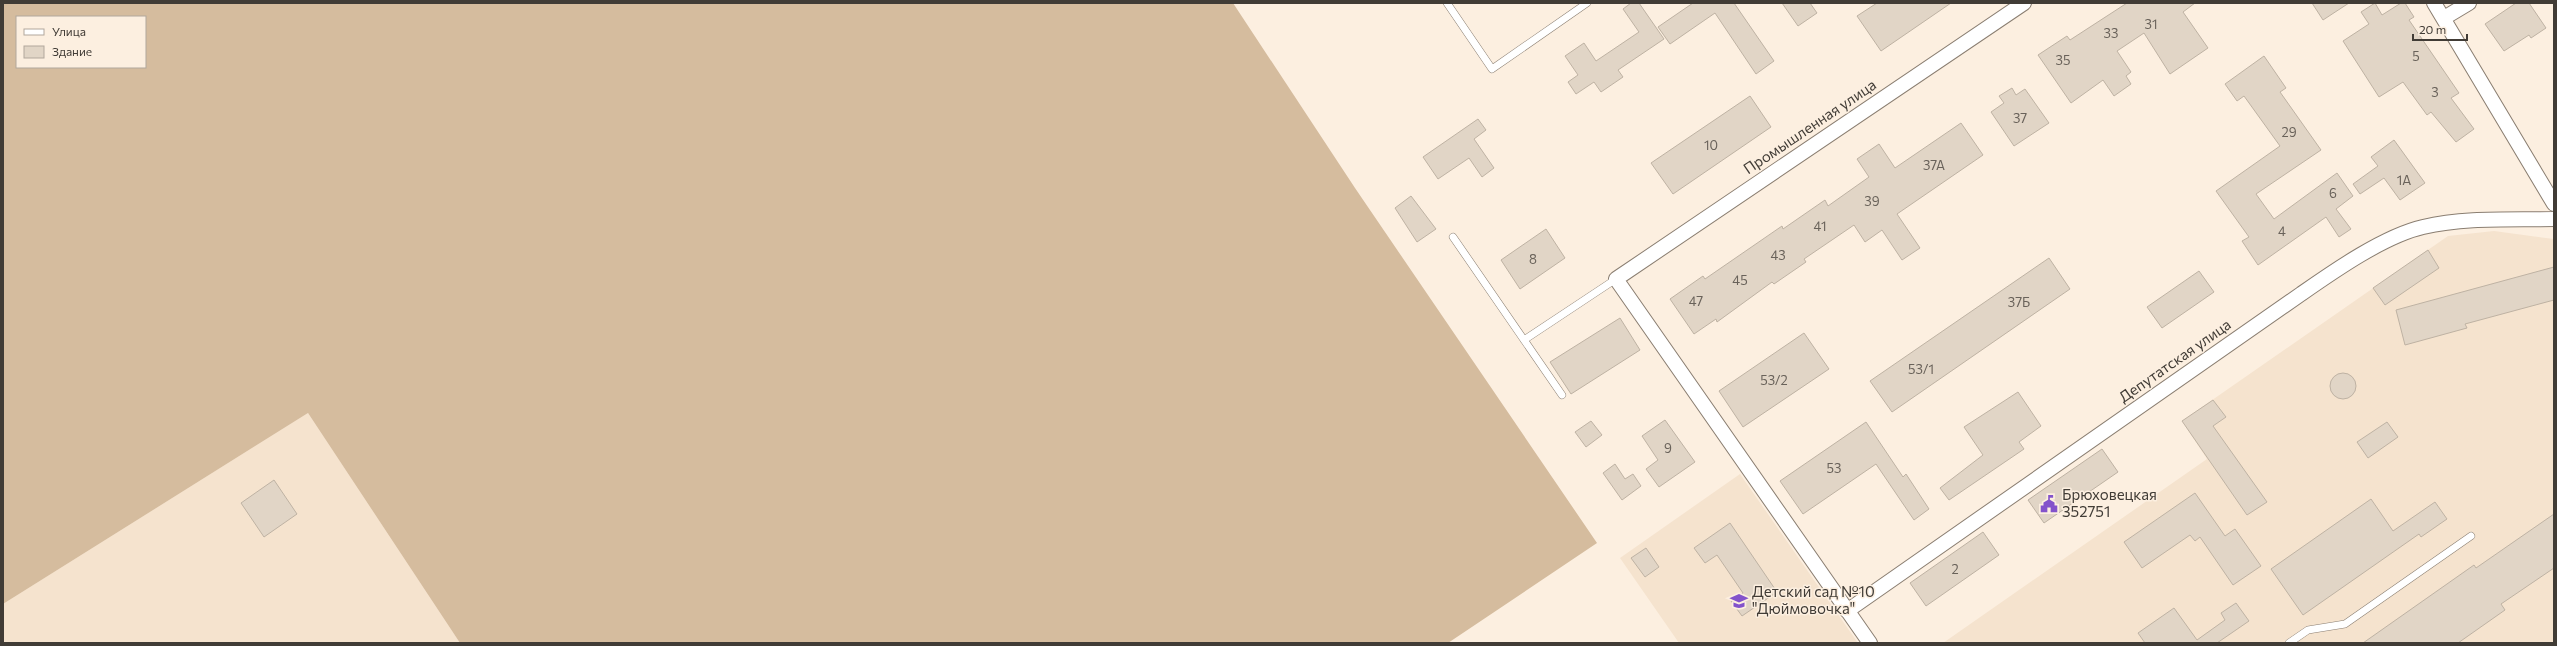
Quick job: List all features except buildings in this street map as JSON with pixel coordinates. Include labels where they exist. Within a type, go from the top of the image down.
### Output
[{"type":"street","name":"Промышленная улица","points":[[1616,279],[2024,3]]},
{"type":"street","points":[[2434,3],[2554,204]]},
{"type":"street","points":[[2444,18],[2468,3]]},
{"type":"street","name":"Депутатская улица","points":[[1847,611],[2301,294],[2354,260],[2422,227],[2474,220],[2554,219]]},
{"type":"street","points":[[1616,279],[1870,643]]},
{"type":"lane","points":[[1447,3],[1492,69],[1587,3]]},
{"type":"lane","points":[[1454,237],[1562,395]]},
{"type":"lane","points":[[1524,340],[1616,279]]},
{"type":"lane","points":[[2289,643],[2308,630],[2346,624],[2471,536]]},
{"type":"shaded area","points":[[3,3],[1233,3],[1355,188],[1597,543],[1448,643],[460,643],[308,413],[3,604]]},
{"type":"shaded area","points":[[2494,231],[2554,239],[2554,643],[1943,643],[2207,459],[2182,421],[2448,236]]},
{"type":"shaded area","points":[[308,413],[460,643],[3,643],[3,604]]},
{"type":"shaded area","name":"Детский сад №10 \"Дюймовочка\"","points":[[1740,474],[1858,643],[1679,643],[1620,558]]},
{"type":"place","name":"Брюховецкая 352751","points":[[2049,504]]},
{"type":"place","name":"Детский сад №10 \"Дюймовочка\"","points":[[1739,601]]}]
